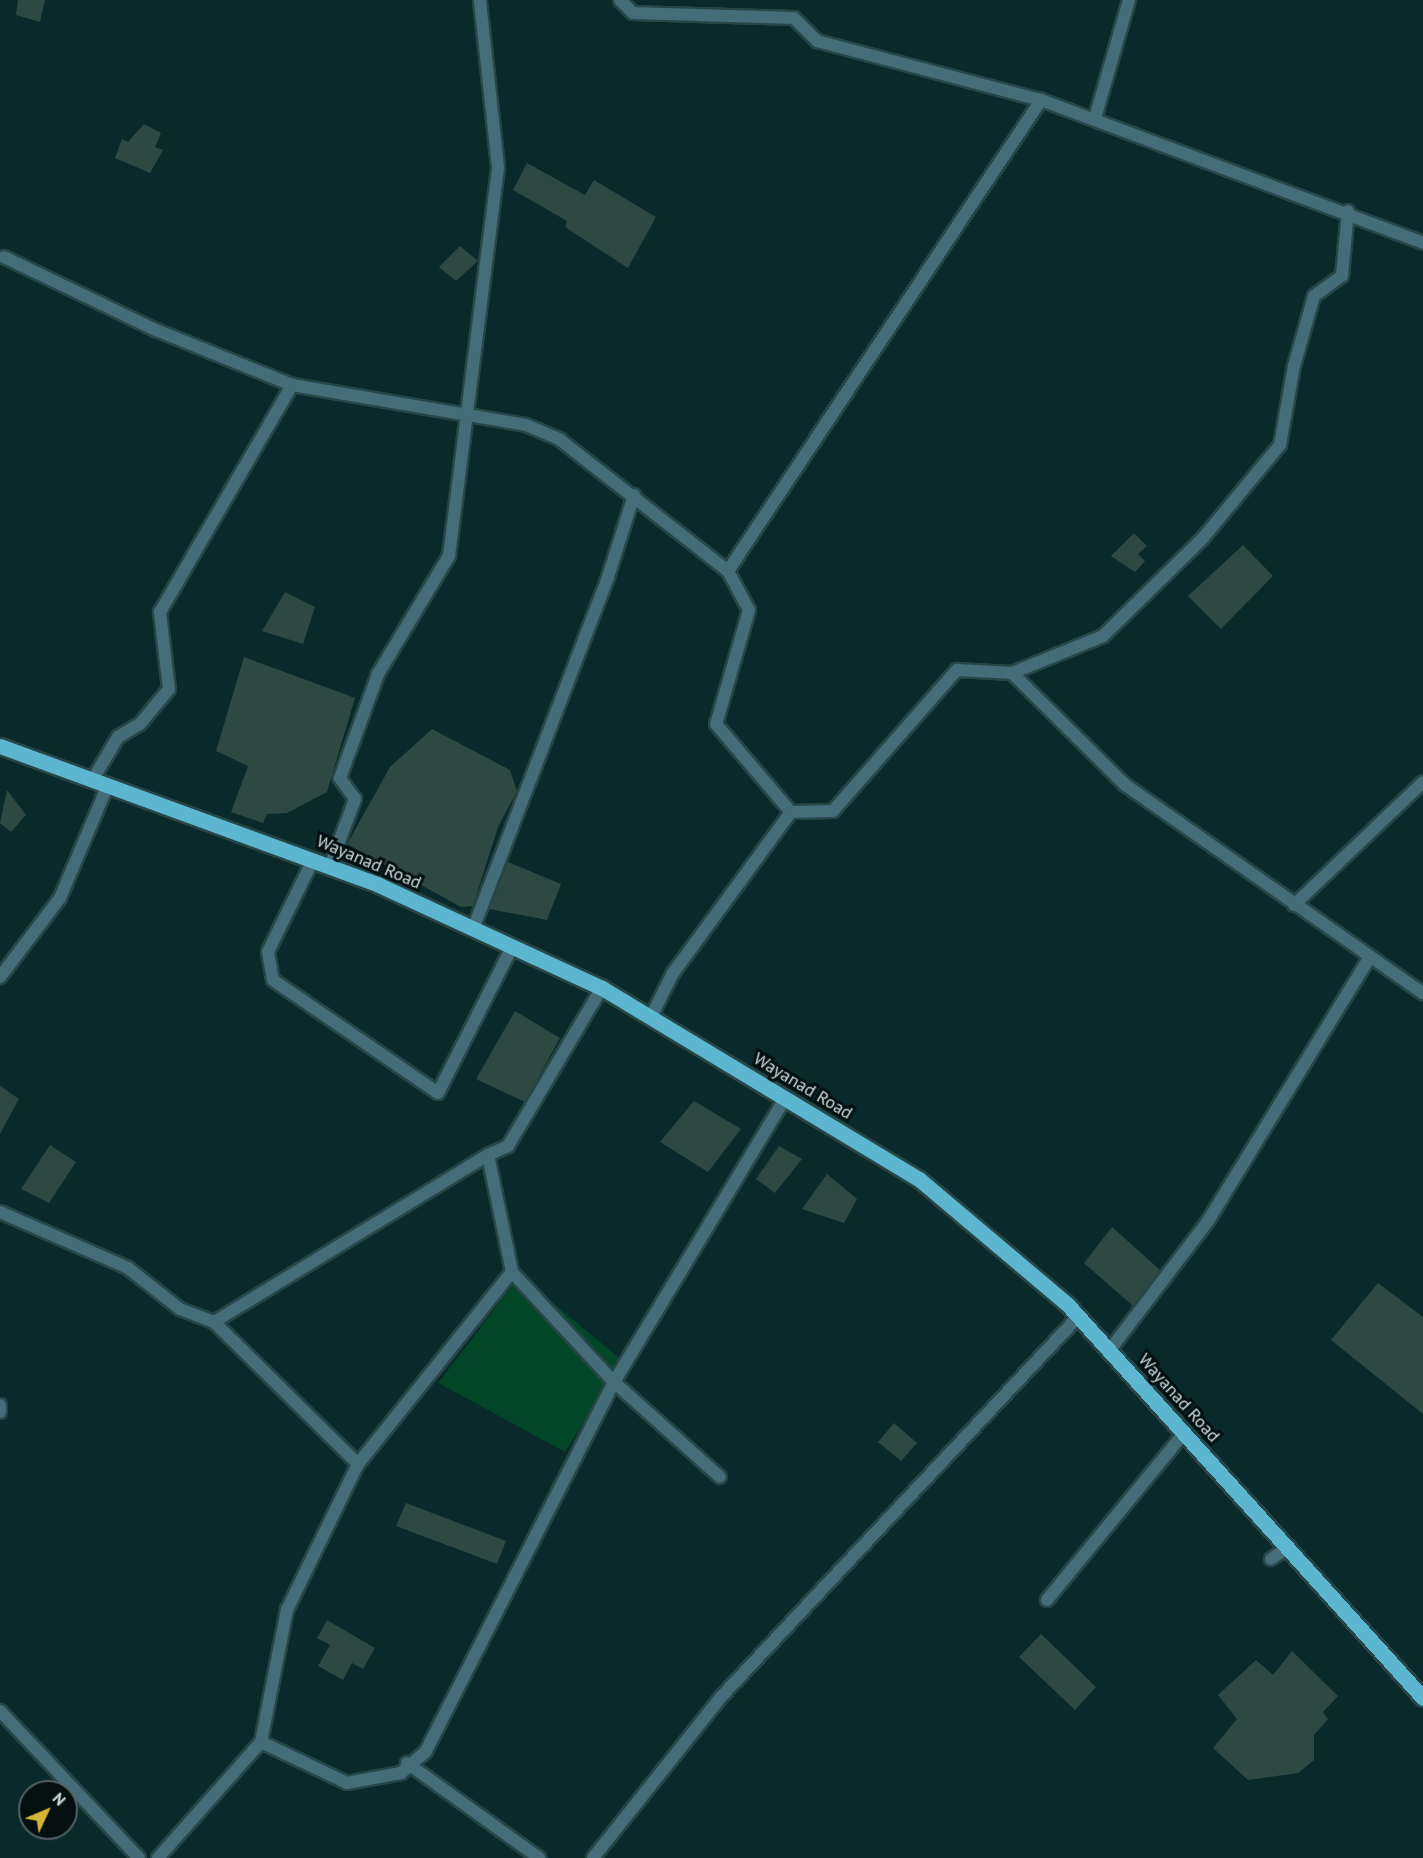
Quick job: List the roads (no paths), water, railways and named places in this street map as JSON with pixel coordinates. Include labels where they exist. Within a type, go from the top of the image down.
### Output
[{"type":"main road","name":"Wayanad Road","points":[[0,746],[330,866],[602,988],[919,1179],[1078,1317],[1289,1547],[1423,1698]]},
{"type":"street","points":[[330,866],[355,799],[340,778],[378,674],[449,556],[498,167],[477,0]]},
{"type":"street","points":[[620,0],[633,13],[794,18],[818,40],[1041,99],[1348,211],[1423,243]]},
{"type":"street","points":[[1095,118],[1129,0]]},
{"type":"street","points":[[728,571],[1041,99]]},
{"type":"street","points":[[791,812],[833,811],[957,670],[1012,674],[1103,636],[1203,538],[1280,445],[1314,296],[1342,276],[1348,211]]},
{"type":"street","points":[[4,257],[156,330],[292,385],[526,425],[559,439],[634,495],[728,571],[749,610],[716,724],[791,812]]},
{"type":"street","points":[[93,779],[118,737],[140,724],[169,689],[160,612],[292,385]]},
{"type":"street","points":[[472,929],[608,577],[634,495]]},
{"type":"street","points":[[1012,674],[1124,784],[1368,958],[1423,993]]},
{"type":"street","points":[[1294,905],[1423,782]]},
{"type":"street","points":[[0,977],[60,898],[108,785]]},
{"type":"street","points":[[651,1017],[673,973],[791,812]]},
{"type":"street","points":[[313,860],[268,952],[273,980],[438,1094],[512,947]]},
{"type":"street","points":[[1109,1351],[1208,1221],[1368,958]]},
{"type":"street","points":[[214,1322],[488,1155],[508,1146],[602,988]]},
{"type":"street","points":[[261,1742],[347,1783],[401,1773],[407,1763],[426,1751],[614,1382],[785,1098]]},
{"type":"street","points":[[488,1155],[512,1272],[614,1382],[720,1477]]},
{"type":"street","points":[[0,1212],[128,1268],[180,1309],[214,1322],[358,1464]]},
{"type":"street","points":[[158,1858],[261,1742],[287,1610],[358,1464],[512,1272]]},
{"type":"street","points":[[593,1858],[721,1697],[1078,1317]]},
{"type":"street","points":[[0,1405],[0,1412]]},
{"type":"street","points":[[1047,1600],[1184,1432]]},
{"type":"street","points":[[1271,1559],[1289,1547]]},
{"type":"street","points":[[0,1711],[139,1858]]},
{"type":"street","points":[[407,1763],[539,1858]]}]
